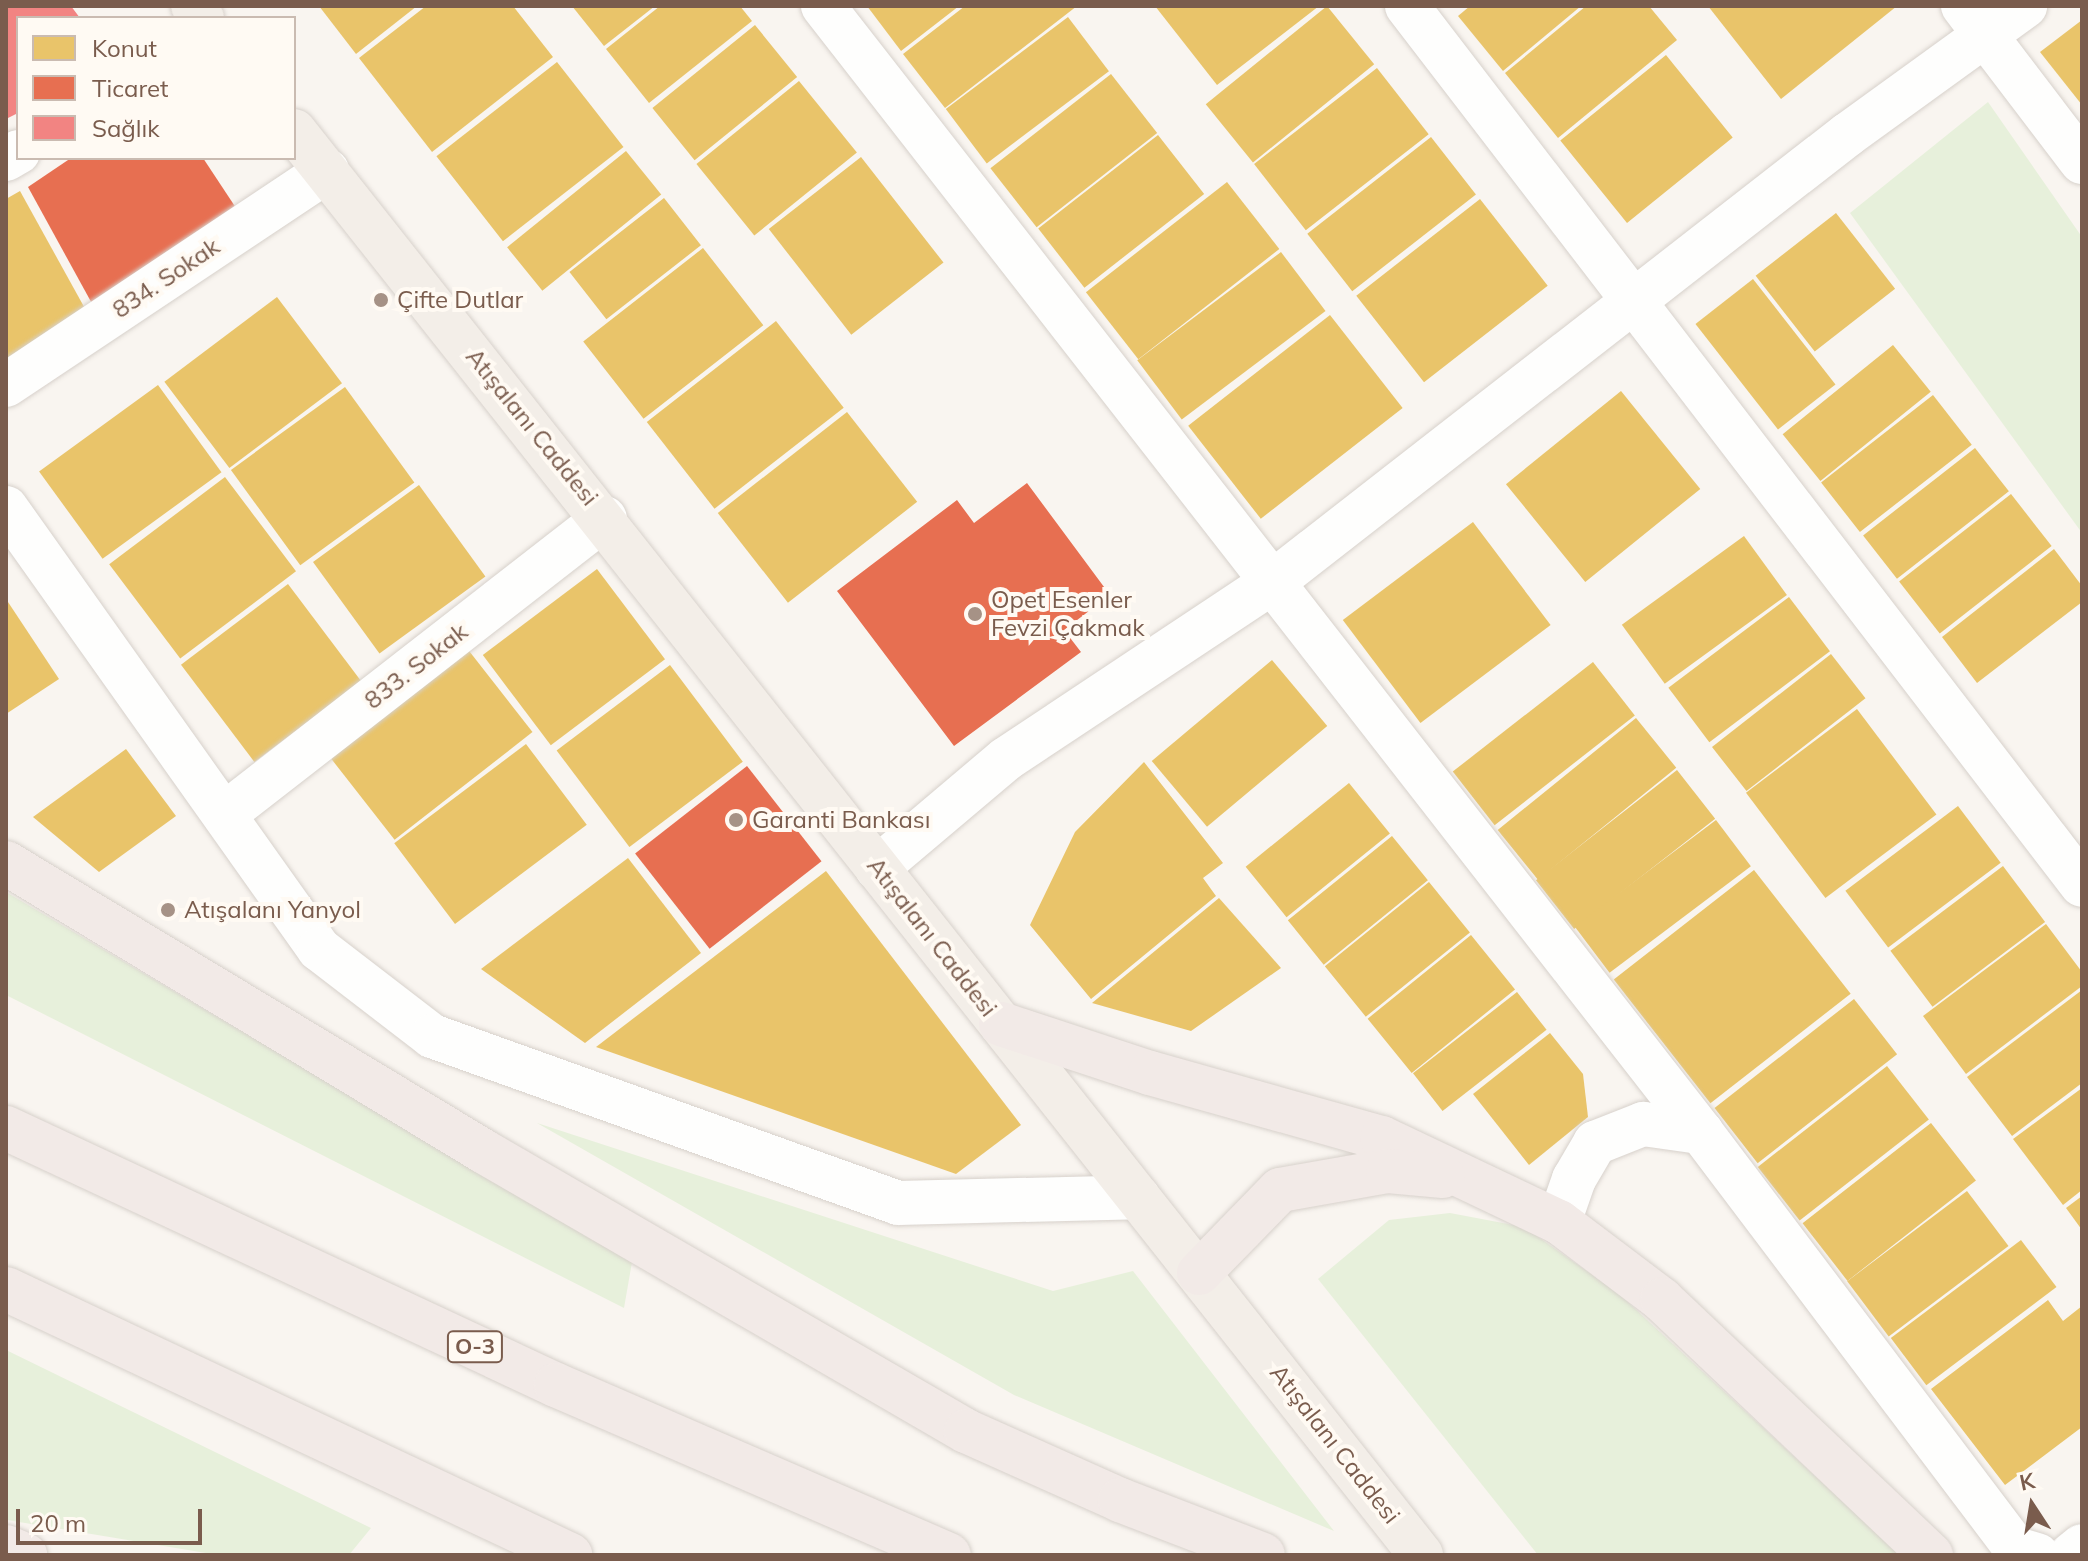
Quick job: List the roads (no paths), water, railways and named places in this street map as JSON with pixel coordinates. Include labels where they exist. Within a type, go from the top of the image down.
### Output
[{"type":"highway","points":[[6,863],[510,1167],[966,1431],[1120,1500],[1263,1555]]},
{"type":"highway","points":[[1001,1024],[1150,1073],[1382,1138],[1559,1222],[1662,1300],[1931,1555]]},
{"type":"highway","name":"O-3","points":[[6,1128],[556,1385],[949,1555]]},
{"type":"highway","points":[[1199,1273],[1280,1190],[1388,1171],[1465,1177]]},
{"type":"highway","points":[[6,1289],[570,1555]]},
{"type":"highway","points":[[6,1547],[25,1555]]},
{"type":"main road","name":"Atışalanı Caddesi","points":[[296,133],[605,518],[877,868],[1421,1555]]},
{"type":"street","points":[[823,6],[1701,1132],[2016,1549],[2037,1555]]},
{"type":"street","points":[[1407,6],[2082,885]]},
{"type":"street","points":[[877,868],[1006,759],[1274,581],[1638,303],[1847,135],[1975,22],[2025,6]]},
{"type":"street","points":[[1975,22],[2082,162]]},
{"type":"street","name":"834. Sokak","points":[[6,385],[327,171]]},
{"type":"street","points":[[6,508],[226,813],[319,949],[432,1036],[898,1203],[1138,1197]]},
{"type":"street","name":"833. Sokak","points":[[226,813],[605,518]]},
{"type":"street","points":[[1559,1222],[1574,1179],[1595,1143],[1643,1124],[1701,1132]]},
{"type":"street","points":[[2071,1555],[2082,1546]]},
{"type":"place","name":"Çifte Dutlar","points":[[381,300]]},
{"type":"place","name":"Opet Esenler Fevzi Çakmak","points":[[975,614]]},
{"type":"place","name":"Garanti Bankası","points":[[736,820]]},
{"type":"place","name":"Atışalanı Yanyol","points":[[168,910]]}]
